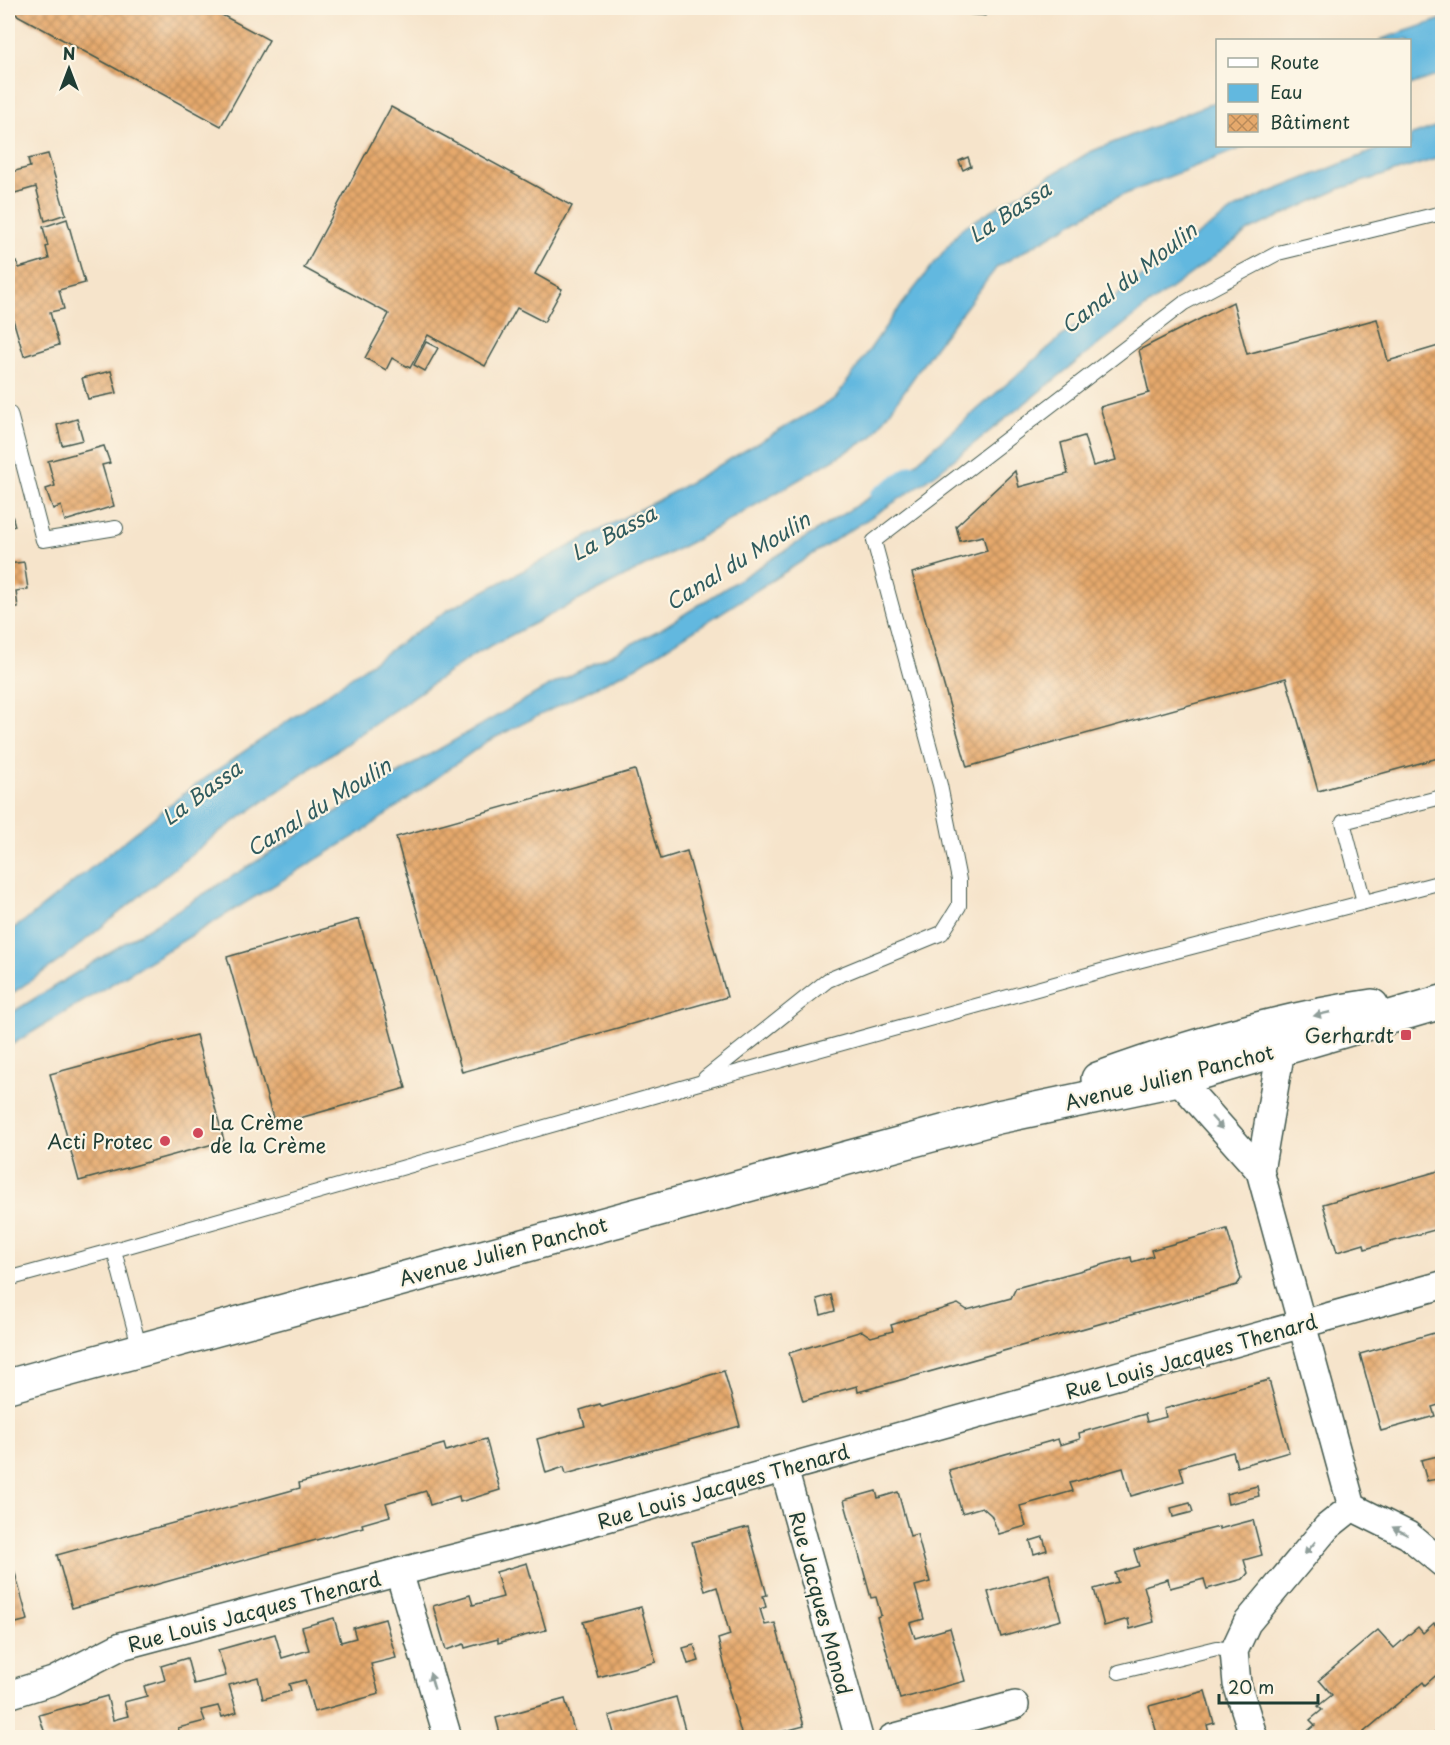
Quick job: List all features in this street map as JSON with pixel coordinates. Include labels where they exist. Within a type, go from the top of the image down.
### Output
[{"type":"main road","name":"Avenue Julien Panchot","points":[[998,1117],[1164,1055],[1326,1012],[1443,995]]},
{"type":"main road","name":"Avenue Julien Panchot","points":[[8,1386],[998,1117],[1178,1079],[1443,1002]]},
{"type":"street","points":[[1281,1050],[1260,1171],[1352,1508],[1408,1535],[1443,1563]]},
{"type":"street","points":[[1178,1079],[1260,1171]]},
{"type":"street","name":"Rue Louis Jacques Thenard","points":[[8,1695],[53,1681],[121,1646],[542,1536],[1443,1285]]},
{"type":"street","name":"Rue Jacques Monod","points":[[784,1469],[858,1737]]},
{"type":"street","points":[[1254,1737],[1237,1684],[1234,1651],[1247,1623],[1327,1527],[1352,1508]]},
{"type":"street","points":[[399,1572],[448,1737]]},
{"type":"street","points":[[892,1737],[1015,1705]]},
{"type":"lane","points":[[699,1083],[828,980],[942,933],[959,906],[959,880],[940,785],[874,541],[1184,303],[1278,253],[1443,213]]},
{"type":"lane","points":[[8,415],[10,414],[43,540],[116,528]]},
{"type":"lane","points":[[1364,902],[1343,822],[1443,797]]},
{"type":"lane","points":[[8,1279],[1130,963],[1443,882]]},
{"type":"lane","points":[[114,1250],[140,1350]]},
{"type":"lane","points":[[1119,1672],[1217,1648],[1234,1651]]},
{"type":"water","points":[[1442,19],[1442,74],[1411,85],[1411,39],[1382,39]]},
{"type":"water","name":"La Bassa","points":[[1216,101],[1216,147],[1243,147],[1113,199],[997,267],[935,347],[872,437],[699,538],[475,654],[218,833],[62,959],[8,996],[8,932],[30,917],[187,791],[448,610],[673,492],[836,398],[893,316],[962,228],[1090,152]]},
{"type":"water","points":[[1442,124],[1442,157],[1339,189],[1250,230],[1142,310],[937,473],[901,498],[636,667],[486,742],[365,830],[8,1047],[8,1015],[417,762],[540,691],[661,629],[895,481],[1061,337],[1235,209],[1263,195],[1383,147],[1411,147],[1411,136]]},
{"type":"building","points":[[8,8],[209,8],[269,40],[221,126]]},
{"type":"building","points":[[391,107],[572,206],[535,274],[562,289],[544,322],[517,308],[485,366],[428,335],[410,368],[392,358],[386,370],[365,358],[389,314],[304,268]]},
{"type":"building","points":[[48,154],[66,214],[45,221],[36,187],[8,195],[8,173],[30,167],[28,159]]},
{"type":"building","points":[[968,157],[971,166],[963,170],[959,161]]},
{"type":"building","points":[[67,219],[85,283],[59,290],[64,309],[50,312],[59,345],[24,356],[8,303],[8,264],[17,262],[19,268],[49,259],[43,227]]},
{"type":"building","points":[[1233,302],[1247,354],[1377,319],[1388,361],[1442,345],[1442,757],[1318,791],[1286,678],[967,767],[912,573],[987,551],[983,536],[960,541],[956,526],[1015,471],[1019,487],[1068,474],[1061,443],[1084,436],[1093,466],[1116,460],[1100,407],[1149,393],[1139,350]]},
{"type":"building","points":[[426,342],[438,348],[425,371],[414,365]]},
{"type":"building","points":[[111,371],[117,393],[88,399],[82,378]]},
{"type":"building","points":[[77,419],[83,440],[62,445],[57,425]]},
{"type":"building","points":[[104,446],[110,463],[102,465],[114,506],[65,521],[61,506],[53,509],[46,489],[55,486],[48,461]]},
{"type":"building","points":[[8,501],[15,526],[8,528]]},
{"type":"building","points":[[24,562],[28,589],[16,591],[18,608],[8,610],[8,564]]},
{"type":"building","points":[[635,770],[661,859],[687,851],[727,997],[462,1072],[396,837]]},
{"type":"building","points":[[359,919],[406,1088],[275,1125],[227,957]]},
{"type":"building","points":[[196,1035],[224,1141],[79,1181],[50,1074]]},
{"type":"building","points":[[1442,1170],[1442,1228],[1365,1249],[1364,1244],[1337,1252],[1323,1204]]},
{"type":"building","points":[[1227,1229],[1241,1279],[1237,1285],[858,1392],[857,1386],[803,1401],[789,1353],[862,1331],[871,1337],[893,1331],[891,1325],[958,1304],[967,1310],[1011,1298],[1016,1288],[1131,1257],[1132,1262],[1153,1256],[1151,1250]]},
{"type":"building","points":[[831,1295],[835,1311],[821,1315],[817,1299]]},
{"type":"building","points":[[1442,1331],[1442,1404],[1432,1407],[1435,1416],[1381,1431],[1360,1354]]},
{"type":"building","points":[[724,1371],[740,1426],[566,1474],[564,1467],[546,1473],[537,1439],[585,1426],[580,1410],[600,1404],[602,1407]]},
{"type":"building","points":[[1269,1380],[1289,1452],[1237,1467],[1233,1452],[1180,1467],[1184,1481],[1131,1496],[1123,1468],[1070,1483],[1073,1491],[1020,1506],[1026,1526],[999,1534],[991,1515],[982,1507],[962,1513],[949,1470],[1058,1439],[1060,1445],[1080,1439],[1079,1433],[1145,1414],[1147,1422],[1166,1417],[1164,1409]]},
{"type":"building","points":[[486,1439],[500,1490],[460,1502],[459,1496],[430,1505],[426,1491],[386,1503],[390,1516],[362,1524],[363,1527],[72,1608],[57,1555],[300,1488],[299,1483],[347,1470],[444,1444],[446,1451]]},
{"type":"building","points":[[1442,1455],[1442,1496],[1437,1479],[1427,1481],[1421,1460]]},
{"type":"building","points":[[1257,1486],[1259,1496],[1228,1504],[1226,1494]]},
{"type":"building","points":[[876,1491],[878,1498],[898,1492],[910,1536],[917,1534],[930,1582],[915,1586],[924,1619],[910,1623],[915,1638],[950,1628],[965,1681],[900,1699],[877,1617],[881,1615],[876,1597],[871,1598],[844,1500]]},
{"type":"building","points":[[1190,1503],[1193,1512],[1173,1517],[1171,1508]]},
{"type":"building","points":[[1253,1520],[1262,1555],[1244,1560],[1248,1573],[1243,1579],[1207,1589],[1204,1579],[1170,1588],[1168,1579],[1144,1586],[1154,1622],[1130,1629],[1128,1619],[1104,1626],[1094,1589],[1118,1582],[1115,1573],[1139,1566],[1134,1550]]},
{"type":"building","points":[[748,1527],[767,1595],[763,1596],[766,1607],[760,1609],[765,1625],[775,1623],[804,1726],[763,1737],[742,1737],[718,1639],[730,1635],[717,1587],[705,1591],[692,1542]]},
{"type":"building","points":[[1043,1537],[1047,1550],[1034,1554],[1030,1541]]},
{"type":"building","points":[[527,1563],[546,1630],[498,1643],[498,1639],[465,1648],[464,1644],[446,1650],[433,1606],[470,1595],[473,1605],[503,1597],[496,1572]]},
{"type":"building","points":[[13,1566],[28,1620],[8,1625],[8,1567]]},
{"type":"building","points":[[1049,1574],[1061,1620],[1001,1637],[988,1592]]},
{"type":"building","points":[[641,1607],[656,1662],[598,1677],[583,1622]]},
{"type":"building","points":[[334,1618],[341,1642],[356,1638],[353,1628],[385,1619],[396,1658],[371,1664],[379,1694],[314,1712],[305,1680],[289,1684],[291,1691],[263,1699],[258,1677],[229,1685],[237,1712],[222,1717],[218,1706],[201,1710],[205,1721],[178,1728],[181,1737],[46,1737],[39,1715],[107,1696],[113,1720],[128,1716],[124,1702],[147,1696],[144,1686],[165,1680],[161,1666],[187,1658],[194,1684],[226,1676],[218,1650],[275,1634],[282,1658],[309,1650],[302,1627]]},
{"type":"building","points":[[1434,1623],[1442,1634],[1442,1670],[1425,1685],[1423,1682],[1364,1732],[1366,1735],[1363,1737],[1307,1737],[1304,1734],[1315,1725],[1310,1720],[1322,1710],[1318,1706],[1332,1695],[1319,1680],[1378,1630],[1394,1648],[1418,1627],[1423,1633]]},
{"type":"building","points":[[694,1645],[699,1661],[688,1664],[683,1648]]},
{"type":"building","points":[[1205,1691],[1214,1723],[1207,1725],[1210,1737],[1158,1737],[1149,1706]]},
{"type":"building","points":[[676,1697],[687,1737],[615,1737],[609,1716]]},
{"type":"building","points":[[565,1699],[576,1737],[501,1737],[496,1718]]},
{"type":"building","points":[[1442,1726],[1442,1737],[1428,1737],[1431,1735]]},
{"type":"waterway","name":"Canal du Moulin","points":[[875,494],[912,469]]},
{"type":"railway","points":[[906,8],[985,14]]},
{"type":"place","name":"Gerhardt","points":[[1406,1035]]},
{"type":"place","name":"La Crème de la Crème","points":[[198,1133]]},
{"type":"place","name":"Acti Protec","points":[[165,1141]]}]
